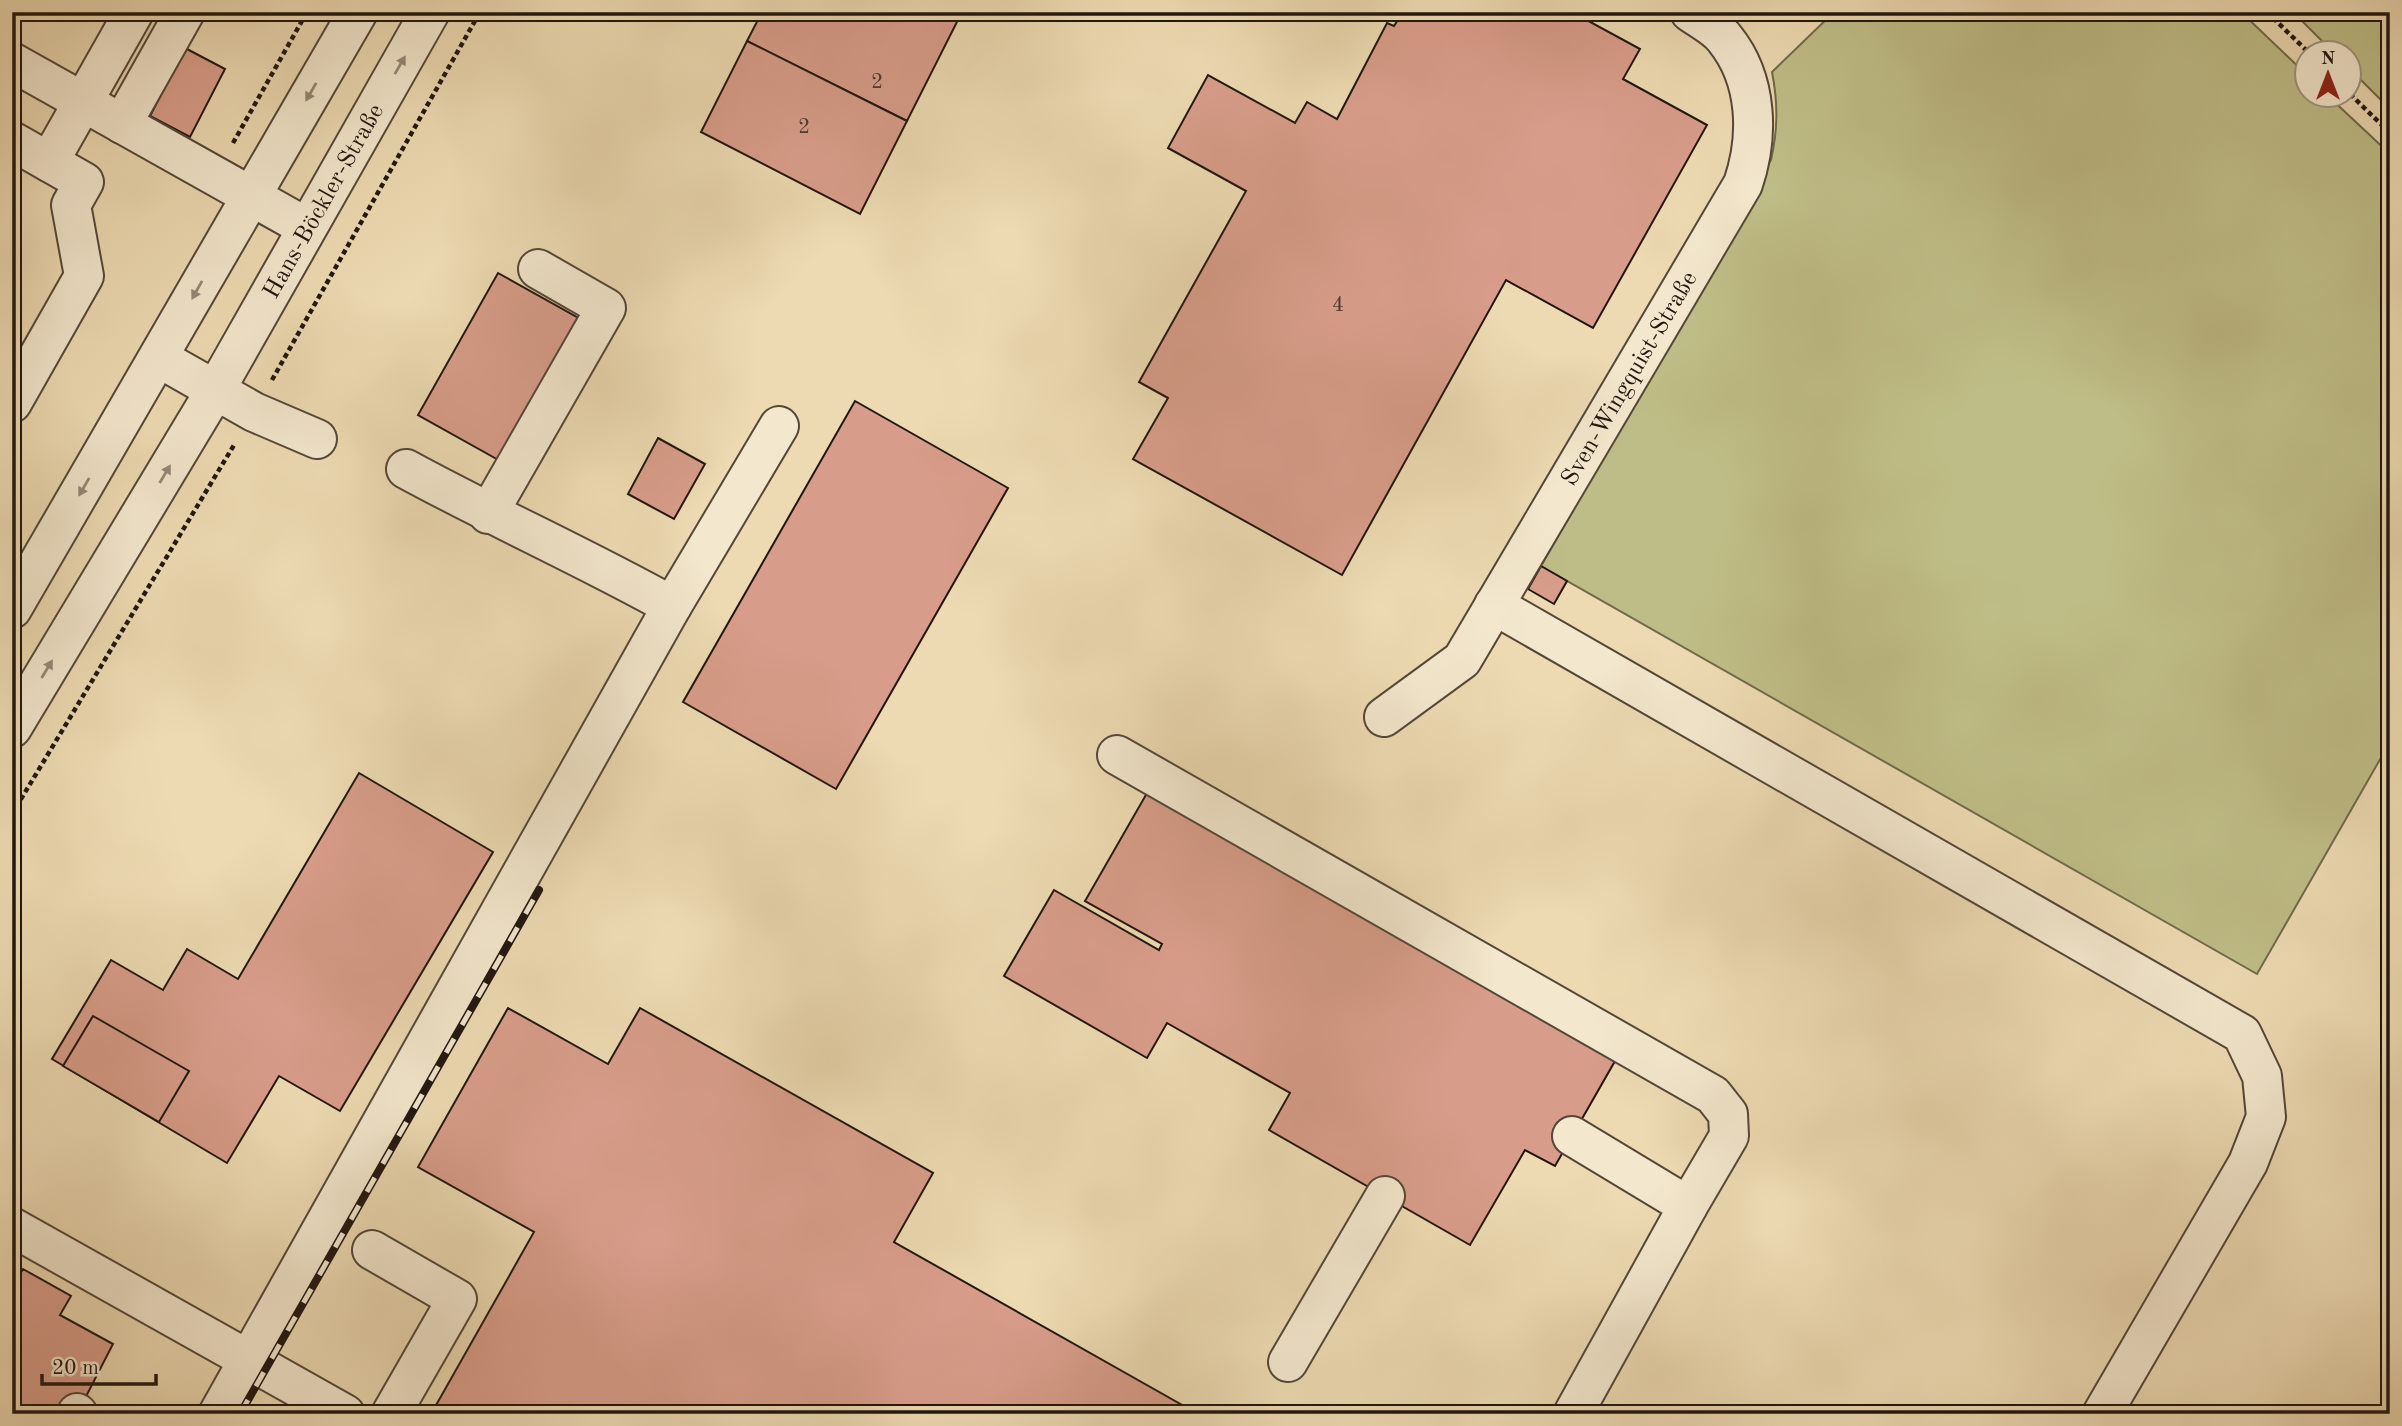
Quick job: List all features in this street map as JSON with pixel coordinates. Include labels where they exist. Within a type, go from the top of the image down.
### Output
[{"type":"street","points":[[48,162],[134,12]]},
{"type":"street","points":[[122,124],[185,12]]},
{"type":"street","points":[[12,609],[358,12]]},
{"type":"street","name":"Hans-Böckler-Straße","points":[[12,728],[216,389],[430,12]]},
{"type":"street","name":"Sven-Wingquist-Straße","points":[[1384,717],[1462,660],[1742,184],[1752,157],[1754,122],[1750,91],[1740,64],[1724,37],[1690,12]]},
{"type":"street","points":[[12,62],[306,227]]},
{"type":"street","points":[[12,141],[85,182],[71,205],[84,276],[12,404]]},
{"type":"street","points":[[488,514],[606,307],[538,269]]},
{"type":"street","points":[[159,358],[254,412],[317,439]]},
{"type":"street","points":[[218,1414],[672,606],[779,426]]},
{"type":"street","points":[[406,469],[488,514],[583,557],[672,606]]},
{"type":"street","points":[[1494,605],[2242,1034],[2262,1076],[2266,1117],[2248,1163],[2102,1414]]},
{"type":"street","points":[[1117,755],[1713,1095],[1728,1114],[1729,1136],[1573,1414]]},
{"type":"street","points":[[1572,1136],[1688,1206]]},
{"type":"street","points":[[1288,1362],[1385,1196]]},
{"type":"street","points":[[12,1227],[345,1414]]},
{"type":"street","points":[[372,1250],[457,1299],[391,1414]]},
{"type":"path","points":[[2267,12],[2294,38]]},
{"type":"path","points":[[2364,108],[2390,133]]},
{"type":"shaded area","points":[[1834,12],[2241,12],[2294,63],[2294,108],[2341,108],[2390,154],[2390,742],[2257,974],[1541,566],[1771,160],[1776,116],[1772,72]]},
{"type":"shaded area","points":[[2293,12],[2390,12],[2390,109],[2364,83],[2364,38],[2319,38]]},
{"type":"building","points":[[762,12],[962,12],[907,121],[747,41]]},
{"type":"building","points":[[1403,12],[1572,12],[1640,49],[1623,79],[1707,125],[1593,328],[1506,280],[1342,575],[1133,459],[1168,398],[1139,382],[1246,191],[1168,148],[1208,75],[1295,123],[1307,102],[1337,119],[1387,23],[1394,26]]},
{"type":"building","points":[[747,41],[907,121],[860,214],[701,132]]},
{"type":"building","points":[[185,48],[225,69],[190,137],[150,116]]},
{"type":"building","points":[[498,273],[582,320],[502,462],[418,415]]},
{"type":"building","points":[[855,401],[1008,488],[836,789],[683,702]]},
{"type":"building","points":[[658,438],[705,464],[674,519],[628,494]]},
{"type":"building","points":[[1541,566],[1567,581],[1554,604],[1528,589]]},
{"type":"building","points":[[359,773],[493,852],[340,1111],[279,1076],[227,1163],[52,1059],[111,960],[163,990],[187,949],[238,979]]},
{"type":"building","points":[[1147,793],[1615,1061],[1555,1166],[1525,1150],[1470,1245],[1269,1130],[1290,1093],[1167,1023],[1147,1058],[1004,976],[1054,890],[1159,950],[1162,944],[1085,901]]},
{"type":"building","points":[[508,1008],[608,1064],[640,1008],[933,1173],[894,1242],[1198,1414],[431,1414],[534,1232],[418,1167]]},
{"type":"building","points":[[93,1016],[189,1071],[159,1122],[63,1066]]},
{"type":"building","points":[[23,1269],[71,1296],[60,1315],[113,1344],[77,1414],[26,1414],[12,1406],[12,1288]]},
{"type":"railway","points":[[240,1414],[539,890]]}]
